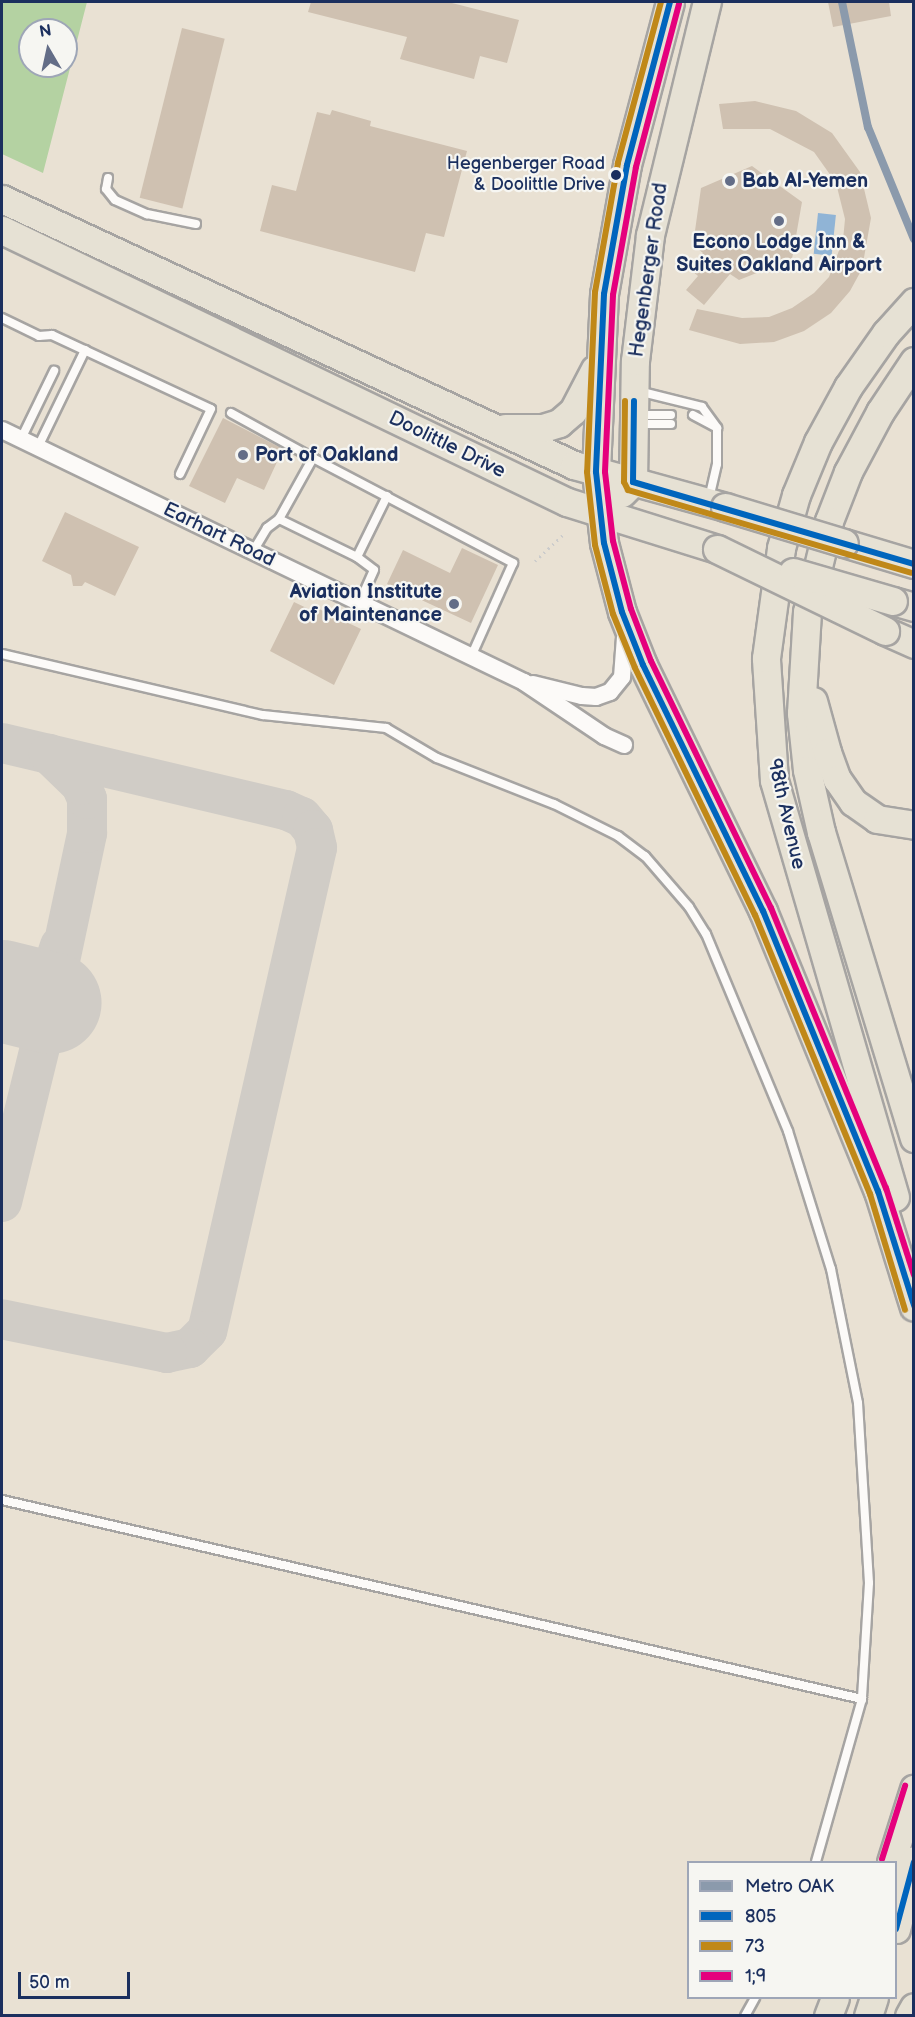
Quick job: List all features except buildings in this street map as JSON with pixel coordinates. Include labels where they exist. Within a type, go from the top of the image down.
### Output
[{"type":"main road","name":"Hegenberger Road","points":[[670,2],[614,231],[599,362],[596,472],[599,514],[621,612],[643,665],[763,911],[878,1191],[914,1307]]},
{"type":"main road","name":"Hegenberger Road","points":[[633,482],[634,410],[650,235],[707,2]]},
{"type":"main road","points":[[653,65],[688,75]]},
{"type":"main road","name":"Doolittle Drive","points":[[2,199],[495,428],[596,472],[908,562]]},
{"type":"main road","name":"Doolittle Drive","points":[[2,230],[211,328],[470,457],[599,514],[903,604]]},
{"type":"main road","name":"98th Avenue","points":[[914,302],[886,333],[848,387],[818,442],[796,495],[781,548],[766,658],[774,780],[891,1179],[914,1277]]},
{"type":"main road","points":[[495,428],[543,428],[559,423],[573,411],[599,362]]},
{"type":"main road","name":"98th Avenue","points":[[914,362],[880,412],[828,521],[814,568],[802,661],[801,713],[807,770],[821,832],[914,1138]]},
{"type":"main road","points":[[599,514],[633,482]]},
{"type":"main road","points":[[717,549],[914,644]]},
{"type":"main road","points":[[802,661],[837,779],[854,802],[877,819],[914,825]]},
{"type":"main road","points":[[892,1861],[914,1789]]},
{"type":"main road","points":[[897,1925],[914,1860]]},
{"type":"main road","points":[[828,2016],[835,1999]]},
{"type":"main road","points":[[868,2016],[874,1999]]},
{"type":"main road","points":[[909,2016],[914,2007]]},
{"type":"street","name":"Earhart Road","points":[[2,430],[524,682],[604,736],[624,745]]},
{"type":"street","points":[[524,682],[582,696],[596,697],[610,692],[622,677],[626,659],[621,612]]},
{"type":"lane","points":[[108,178],[106,189],[114,200],[147,214],[196,224]]},
{"type":"lane","points":[[2,318],[39,336],[52,334],[211,409],[180,474]]},
{"type":"lane","points":[[38,447],[85,350]]},
{"type":"lane","points":[[21,439],[54,371]]},
{"type":"lane","points":[[634,410],[702,407],[717,428],[716,505]]},
{"type":"lane","points":[[634,410],[671,420]]},
{"type":"lane","points":[[231,413],[513,563],[471,657]]},
{"type":"lane","points":[[694,420],[717,428]]},
{"type":"lane","points":[[253,551],[267,528],[279,519],[313,458]]},
{"type":"lane","points":[[357,557],[387,496]]},
{"type":"lane","points":[[279,519],[357,557],[374,570],[359,603]]},
{"type":"lane","points":[[2,654],[263,715],[386,728],[437,758],[588,819],[618,836],[670,882],[706,934],[788,1131],[833,1280],[858,1403],[867,1504],[869,1583],[862,1699],[817,1861]]},
{"type":"lane","points":[[2,1500],[862,1699]]},
{"type":"lane","points":[[745,2016],[754,1999]]},
{"type":"path","points":[[534,561],[564,534]]},
{"type":"green space","points":[[2,2],[87,2],[78,37],[78,18],[18,18],[18,78],[67,78],[43,173],[2,154]]},
{"type":"water","points":[[818,213],[836,215],[832,256],[814,254]]},
{"type":"taxiway","points":[[2,743],[286,810],[302,817],[313,830],[317,848],[207,1331],[190,1348],[167,1353],[2,1319]]},
{"type":"taxiway","points":[[2,1202],[51,1003],[87,833],[87,799],[81,785],[49,754]]},
{"type":"taxiway","points":[[2,986],[41,978],[53,967],[60,946]]},
{"type":"runway","points":[[2,991],[51,1003]]},
{"type":"metro line","name":"OAK","points":[[842,2],[868,127],[914,239]]},
{"type":"transit line","name":"73","points":[[661,2],[618,163],[595,292],[587,472],[595,545],[613,614],[635,668],[755,915],[870,1194],[905,1310]]},
{"type":"transit line","name":"805","points":[[670,2],[627,165],[604,294],[596,472],[604,543],[622,612],[643,665],[763,911],[878,1191],[914,1305]]},
{"type":"transit line","name":"1;9","points":[[679,4],[636,167],[613,295],[605,472],[613,541],[631,609],[651,661],[771,908],[886,1188],[914,1275]]},
{"type":"transit line","name":"73","points":[[625,401],[624,482],[628,490],[911,573]]},
{"type":"transit line","name":"805","points":[[634,401],[633,482],[914,564]]},
{"type":"transit line","name":"1;9","points":[[882,1859],[905,1786]]},
{"type":"transit line","name":"805","points":[[897,1925],[914,1862]]},
{"type":"place","name":"Hegenberger Road & Doolittle Drive","points":[[616,175]]},
{"type":"place","name":"Bab Al-Yemen","points":[[730,181]]},
{"type":"place","name":"Econo Lodge Inn & Suites Oakland Airport","points":[[779,221]]},
{"type":"place","name":"Port of Oakland","points":[[243,455]]},
{"type":"place","name":"Aviation Institute of Maintenance","points":[[454,604]]}]
